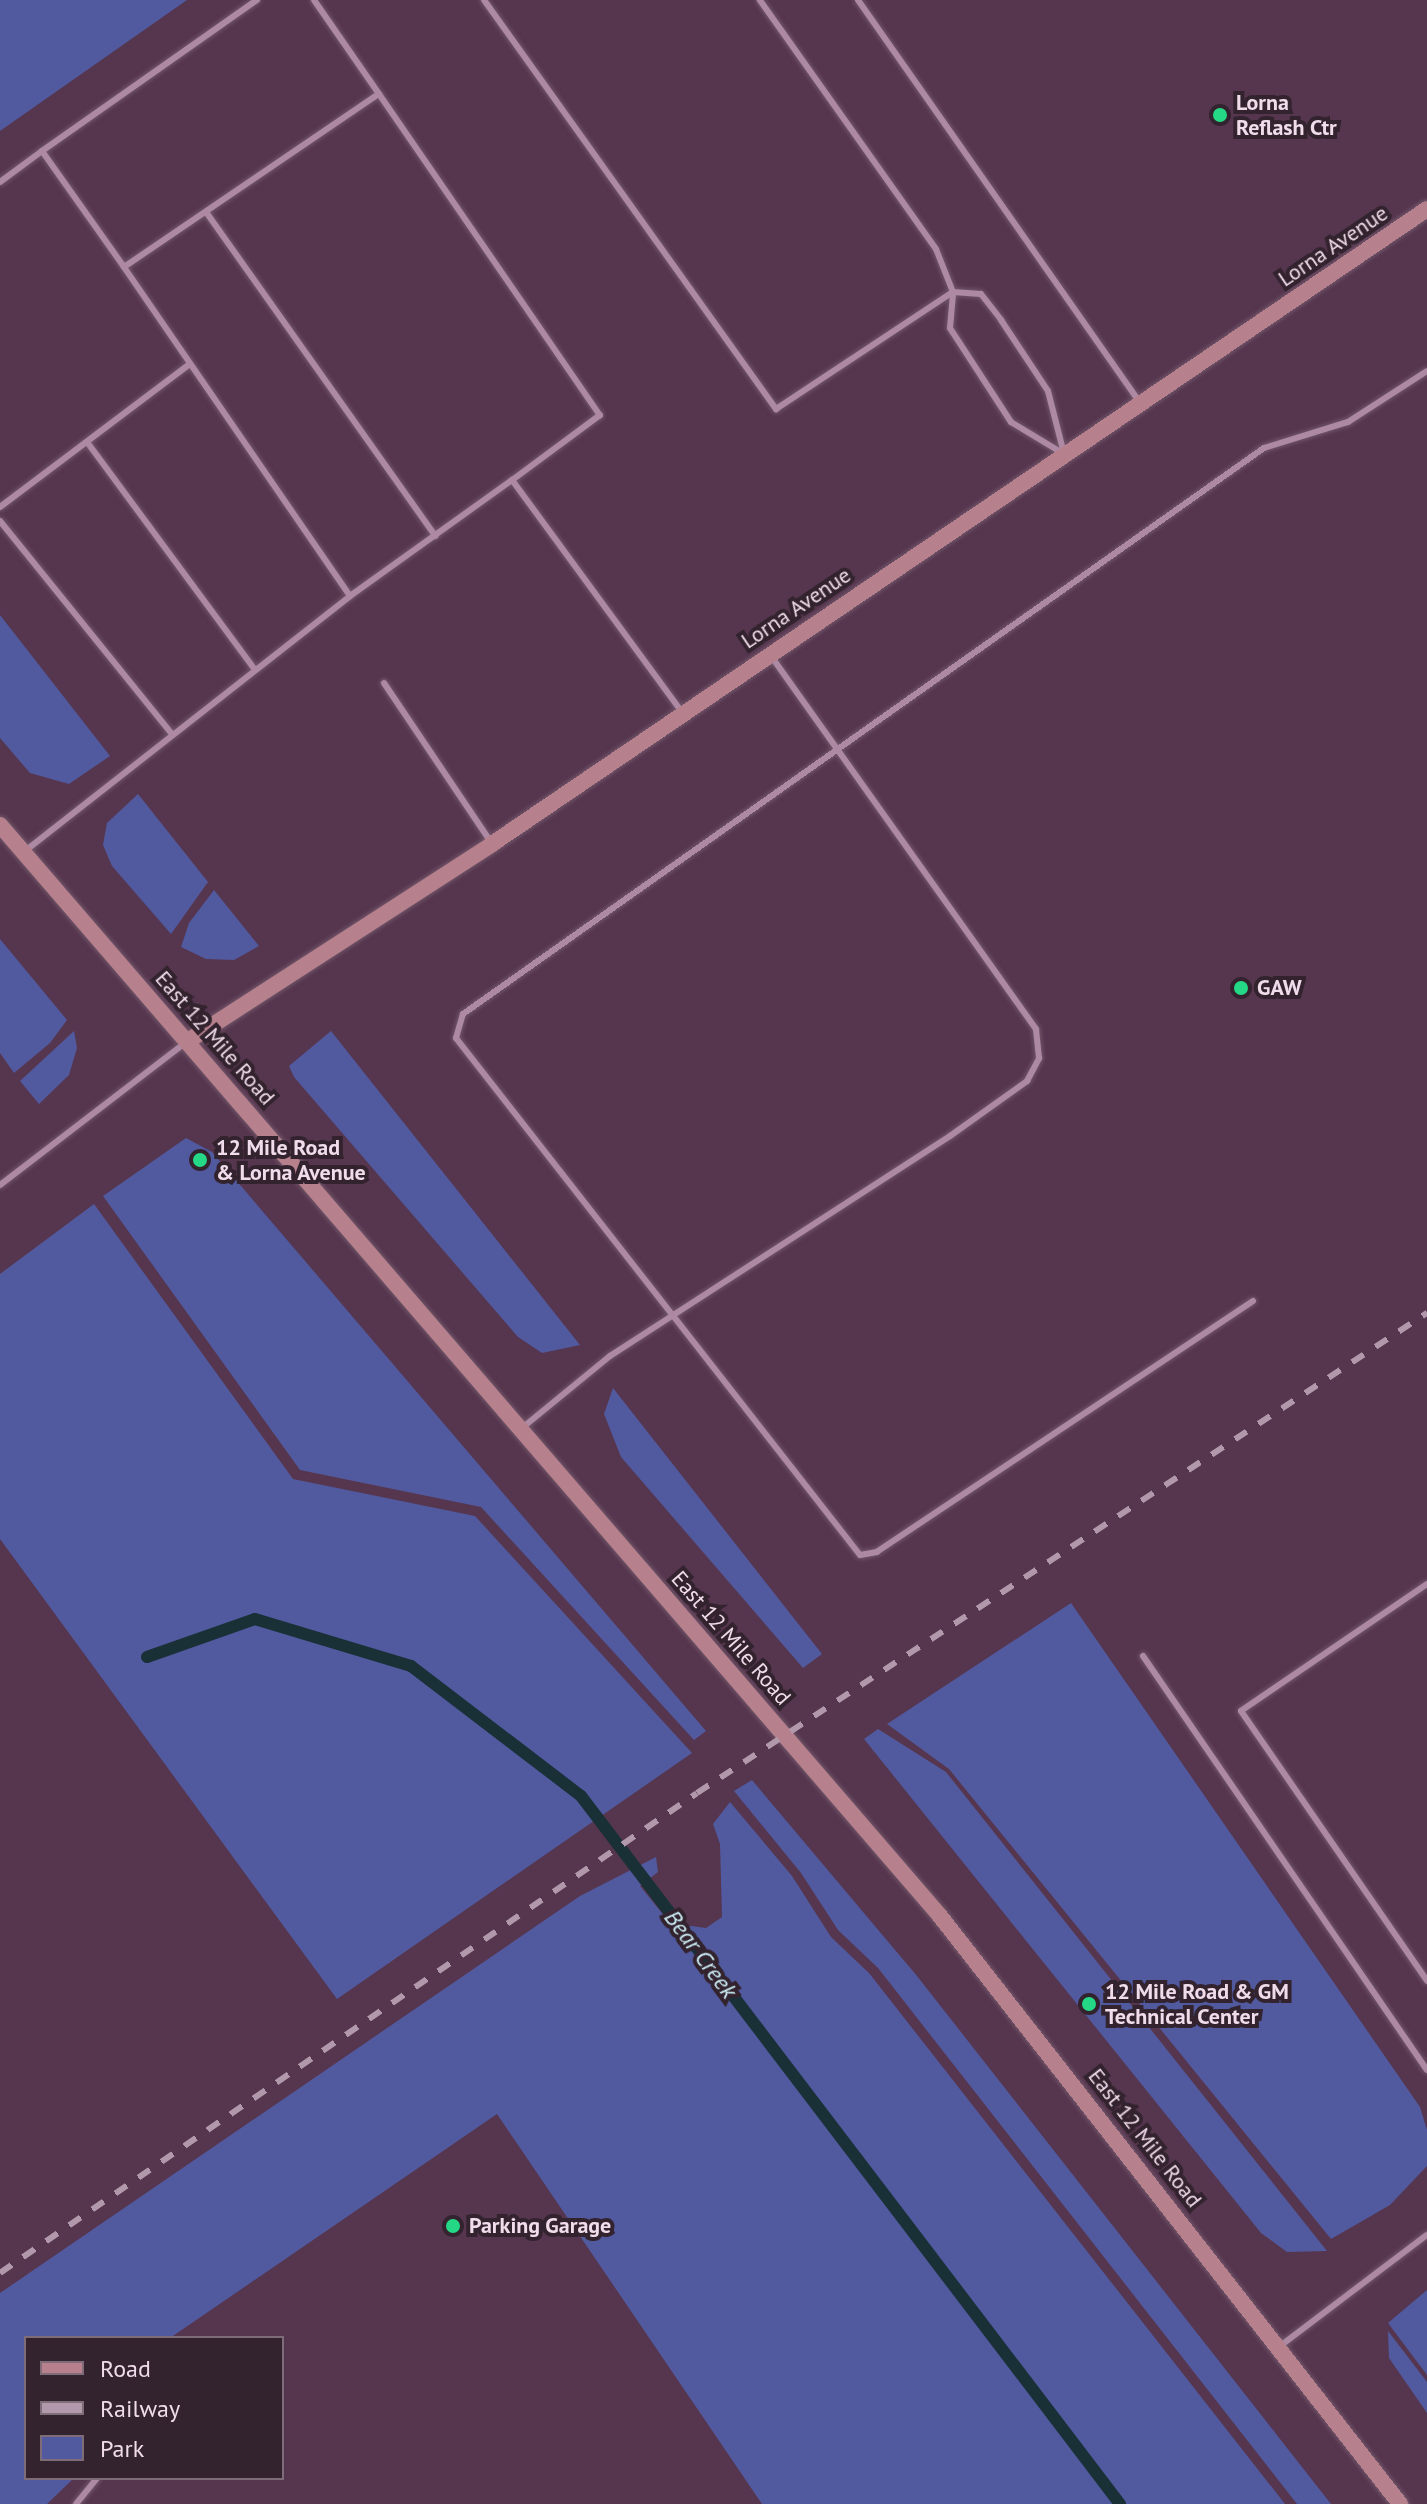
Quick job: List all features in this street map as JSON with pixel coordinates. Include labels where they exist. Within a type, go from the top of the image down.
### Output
[{"type":"main road","name":"Lorna Avenue","points":[[188,1041],[492,844],[682,712],[1427,209]]},
{"type":"main road","name":"East 12 Mile Road","points":[[0,825],[940,1916],[1280,2346],[1400,2504]]},
{"type":"lane","points":[[0,182],[257,0]]},
{"type":"lane","points":[[23,853],[253,667],[600,415],[314,0]]},
{"type":"lane","points":[[484,0],[776,409],[953,292],[981,294],[1048,391],[1064,454]]},
{"type":"lane","points":[[760,0],[936,249],[953,292],[950,328],[1011,422],[1064,454]]},
{"type":"lane","points":[[858,0],[1140,403]]},
{"type":"lane","points":[[124,267],[379,94]]},
{"type":"lane","points":[[42,151],[350,596]]},
{"type":"lane","points":[[206,212],[435,536]]},
{"type":"lane","points":[[0,507],[190,364]]},
{"type":"lane","points":[[1253,1301],[877,1552],[860,1555],[456,1038],[463,1014],[1264,448],[1348,422],[1427,371]]},
{"type":"lane","points":[[87,442],[253,667]]},
{"type":"lane","points":[[512,480],[682,712]]},
{"type":"lane","points":[[0,521],[171,733]]},
{"type":"lane","points":[[522,1428],[610,1356],[673,1319],[950,1136],[1027,1081],[1039,1058],[1036,1029],[840,748],[769,653]]},
{"type":"lane","points":[[384,683],[492,844]]},
{"type":"lane","points":[[0,1185],[188,1041]]},
{"type":"lane","points":[[1427,1584],[1241,1711],[1427,1981]]},
{"type":"lane","points":[[1143,1656],[1427,2070]]},
{"type":"lane","points":[[1280,2346],[1427,2235]]},
{"type":"lane","points":[[76,2504],[95,2480]]},
{"type":"green space","points":[[0,0],[187,0],[0,131]]},
{"type":"green space","points":[[0,615],[110,756],[69,784],[30,773],[0,738]]},
{"type":"green space","points":[[138,794],[208,882],[171,934],[112,866],[103,845],[107,823]]},
{"type":"green space","points":[[214,890],[259,946],[234,960],[206,959],[181,947],[189,923]]},
{"type":"green space","points":[[0,939],[67,1020],[50,1043],[14,1073],[0,1053]]},
{"type":"green space","points":[[74,1031],[77,1048],[69,1075],[39,1104],[20,1081]]},
{"type":"green space","points":[[331,1031],[580,1345],[542,1353],[518,1337],[294,1077],[289,1066]]},
{"type":"green space","points":[[186,1138],[212,1152],[706,1731],[694,1740],[481,1507],[300,1470],[103,1196]]},
{"type":"green space","points":[[94,1204],[293,1479],[475,1516],[692,1753],[337,1999],[0,1539],[0,1274]]},
{"type":"green space","points":[[613,1388],[822,1654],[803,1668],[621,1457],[604,1414]]},
{"type":"green space","points":[[1071,1603],[1420,2107],[1427,2130],[1427,2166],[1390,2205],[1331,2239],[949,1769],[887,1724]]},
{"type":"green space","points":[[878,1729],[946,1772],[1327,2251],[1287,2252],[1261,2233],[864,1739]]},
{"type":"green space","points":[[752,1780],[917,1976],[1331,2504],[1297,2504],[878,1968],[838,1930],[801,1873],[734,1791]]},
{"type":"green space","points":[[730,1802],[792,1876],[831,1937],[869,1973],[1285,2504],[762,2504],[497,2114],[173,2336],[24,2336],[24,2480],[72,2480],[47,2504],[0,2504],[0,2293],[580,1896],[656,1857],[658,1872],[640,1886],[670,1923],[706,1928],[722,1917],[720,1844],[713,1824]]},
{"type":"green space","points":[[1427,2290],[1427,2375],[1388,2323]]},
{"type":"green space","points":[[1388,2331],[1427,2382],[1427,2413],[1389,2358]]},
{"type":"waterway","name":"Bear Creek","points":[[147,1657],[255,1619],[411,1666],[581,1796],[1120,2504]]},
{"type":"railway","points":[[0,2273],[697,1793],[1427,1313]]},
{"type":"place","name":"Lorna Reflash Ctr","points":[[1220,115]]},
{"type":"place","name":"GAW","points":[[1241,988]]},
{"type":"place","name":"12 Mile Road & Lorna Avenue","points":[[200,1160]]},
{"type":"place","name":"12 Mile Road & GM Technical Center","points":[[1089,2004]]},
{"type":"place","name":"Parking Garage","points":[[453,2226]]}]
